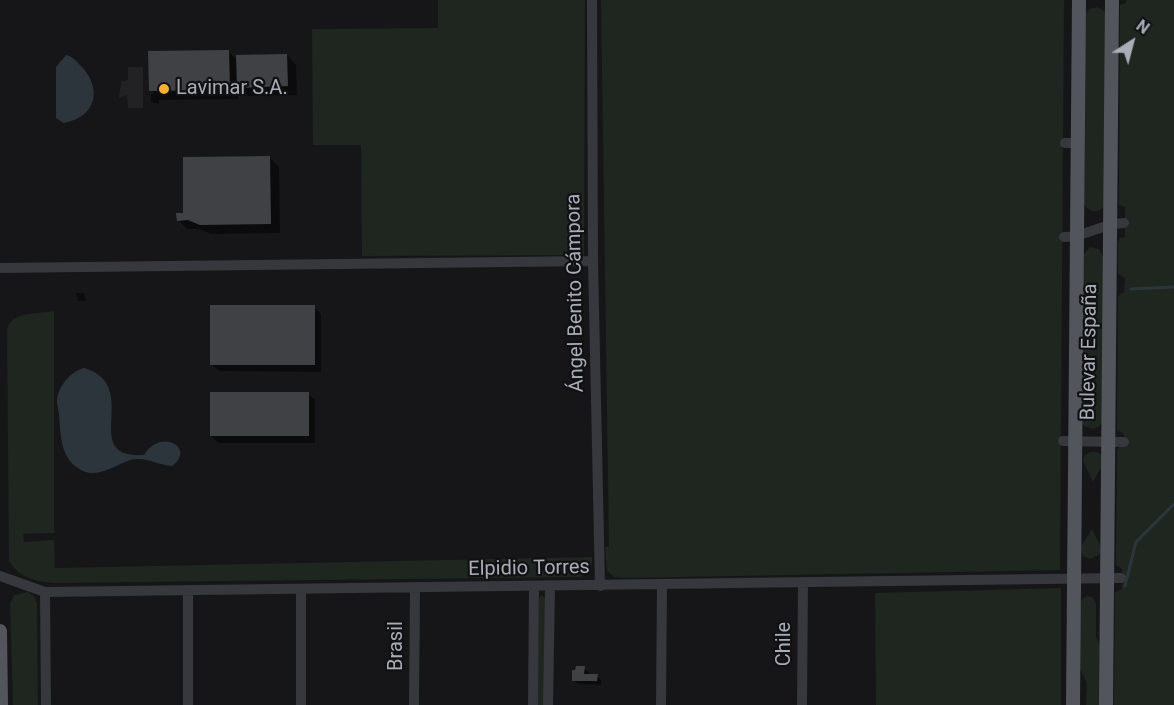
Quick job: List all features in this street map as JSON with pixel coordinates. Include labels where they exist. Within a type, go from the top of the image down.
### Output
[{"type":"main road","name":"Bulevar España","points":[[1073,705],[1067,578],[1071,143],[1079,0]]},
{"type":"main road","name":"Bulevar España","points":[[1106,705],[1114,578],[1108,441],[1118,223],[1112,0]]},
{"type":"main road","points":[[0,631],[1,705]]},
{"type":"street","name":"Ángel Benito Cámpora","points":[[592,0],[593,261],[600,586]]},
{"type":"street","points":[[1070,237],[1118,223]]},
{"type":"street","points":[[0,268],[593,261]]},
{"type":"street","points":[[1069,441],[1124,441]]},
{"type":"street","name":"Elpidio Torres","points":[[0,576],[45,592],[1114,578]]},
{"type":"street","name":"Chile","points":[[802,705],[803,583]]},
{"type":"street","points":[[661,705],[662,585]]},
{"type":"street","points":[[533,705],[534,586]]},
{"type":"street","points":[[548,705],[550,586]]},
{"type":"street","name":"Brasil","points":[[414,705],[415,588]]},
{"type":"street","points":[[301,589],[301,705]]},
{"type":"street","points":[[188,591],[189,705]]},
{"type":"street","points":[[45,592],[46,705]]},
{"type":"shaded area","points":[[438,0],[585,0],[584,255],[362,256],[361,145],[313,145],[312,29],[438,28]]},
{"type":"shaded area","points":[[601,0],[1064,0],[1060,570],[623,578],[614,577],[607,571],[605,547],[609,547]]},
{"type":"shaded area","points":[[1126,0],[1174,0],[1174,705],[1114,705],[1115,592],[1122,589],[1122,569],[1116,565],[1117,451],[1119,447],[1123,447],[1124,434],[1117,430],[1118,297],[1124,293],[1125,278],[1118,274],[1118,242],[1120,238],[1125,237],[1125,207],[1119,205],[1120,5],[1126,3]]},
{"type":"shaded area","points":[[1097,7],[1106,12],[1104,206],[1094,211],[1088,209],[1084,204],[1085,14],[1089,9]]},
{"type":"shaded area","points":[[66,55],[76,61],[88,75],[94,93],[93,101],[83,115],[64,123],[56,118],[56,67]]},
{"type":"shaded area","points":[[128,67],[143,67],[143,108],[128,108],[127,95],[119,98],[121,82],[128,80]]},
{"type":"shaded area","points":[[1090,247],[1099,249],[1104,258],[1102,423],[1093,429],[1084,426],[1081,421],[1083,255]]},
{"type":"shaded area","points":[[54,311],[54,533],[23,534],[24,542],[54,540],[55,568],[592,557],[590,569],[580,577],[55,583],[29,578],[13,567],[9,561],[7,329],[14,319],[20,316]]},
{"type":"shaded area","points":[[84,368],[101,377],[109,390],[112,404],[111,434],[115,446],[125,453],[144,455],[159,442],[173,443],[178,447],[180,453],[179,459],[172,466],[136,459],[97,473],[90,473],[83,471],[70,461],[61,439],[58,396],[66,380],[74,372]]},
{"type":"shaded area","points":[[1090,452],[1101,454],[1104,462],[1093,482],[1083,461],[1085,455]]},
{"type":"shaded area","points":[[1092,529],[1102,549],[1099,555],[1090,559],[1083,556],[1080,548]]},
{"type":"shaded area","points":[[1061,588],[1061,705],[876,705],[875,593]]},
{"type":"shaded area","points":[[28,592],[34,596],[37,603],[38,705],[13,705],[10,604],[14,595]]},
{"type":"shaded area","points":[[542,595],[545,599],[544,705],[537,705],[539,598]]},
{"type":"shaded area","points":[[1087,596],[1092,597],[1096,603],[1096,637],[1101,648],[1101,705],[1086,705],[1087,684],[1080,668],[1080,604]]},
{"type":"building","points":[[229,50],[230,90],[149,91],[148,51]]},
{"type":"building","points":[[287,54],[288,86],[237,88],[236,55]]},
{"type":"building","points":[[270,156],[271,224],[200,225],[188,220],[177,221],[176,213],[183,213],[183,157]]},
{"type":"building","points":[[210,305],[315,305],[315,365],[210,365]]},
{"type":"building","points":[[210,392],[309,392],[309,436],[210,436]]},
{"type":"building","points":[[576,666],[585,666],[584,674],[598,674],[597,681],[572,681],[572,670],[575,670]]},
{"type":"waterway","points":[[1131,289],[1174,287]]},
{"type":"waterway","points":[[1125,586],[1136,542],[1174,504]]},
{"type":"place","name":"Lavimar S.A.","points":[[164,89]]}]
